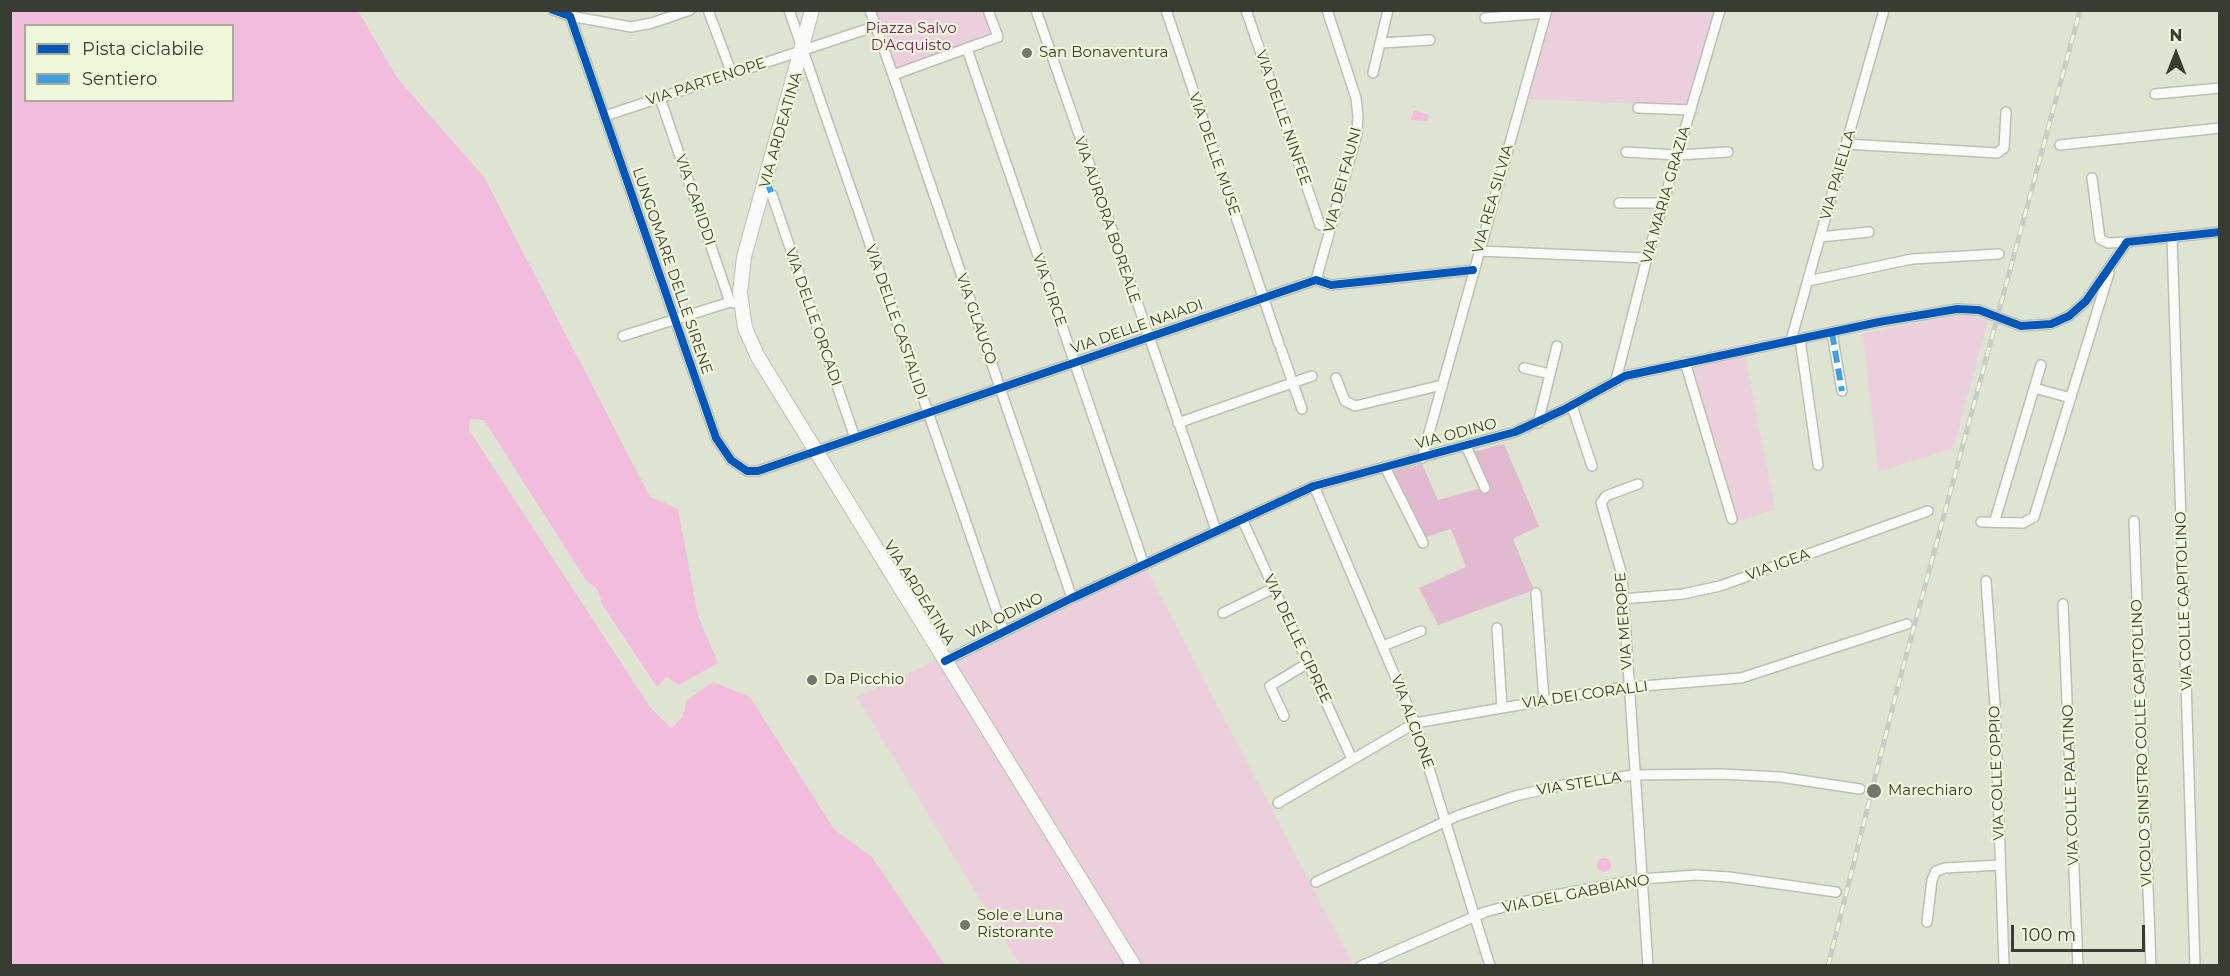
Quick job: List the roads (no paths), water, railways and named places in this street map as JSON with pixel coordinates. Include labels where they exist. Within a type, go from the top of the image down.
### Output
[{"type":"main road","name":"VIA ARDEATINA","points":[[812,10],[803,50],[748,241],[735,303],[754,350],[1134,966]]},
{"type":"street","points":[[553,10],[570,16],[581,15],[631,27],[652,23],[690,10]]},
{"type":"street","points":[[708,10],[732,74]]},
{"type":"street","name":"VIA DELLE CASTALIDI","points":[[789,10],[1004,632]]},
{"type":"street","points":[[870,10],[893,75],[998,37],[988,10]]},
{"type":"street","name":"VIA AURORA BOREALE","points":[[1036,10],[1216,531]]},
{"type":"street","name":"VIA DELLE MUSE","points":[[1166,10],[1302,410]]},
{"type":"street","name":"VIA DELLE NINFEE","points":[[1246,10],[1320,225]]},
{"type":"street","name":"VIA DEI FAUNI","points":[[1316,280],[1358,122],[1356,98],[1327,10]]},
{"type":"street","points":[[1373,73],[1388,10]]},
{"type":"street","name":"VIA MARIA GRAZIA","points":[[1616,380],[1647,258],[1720,10]]},
{"type":"street","name":"VIA PAIELLA","points":[[1795,340],[1808,281],[1884,10]]},
{"type":"street","points":[[1485,18],[1546,12]]},
{"type":"street","name":"VIA REA SILVIA","points":[[1422,458],[1546,12]]},
{"type":"street","name":"LUNGOMARE DELLE SIRENE","points":[[570,16],[716,438],[734,464],[747,471],[758,471],[816,451]]},
{"type":"street","name":"VIA PARTENOPE","points":[[605,116],[876,26]]},
{"type":"street","points":[[1381,43],[1430,40]]},
{"type":"street","name":"VIA CIRCE","points":[[967,49],[1144,565]]},
{"type":"street","name":"VIA GLAUCO","points":[[893,75],[1072,598]]},
{"type":"street","points":[[2156,94],[2220,88]]},
{"type":"street","name":"VIA CARIDDI","points":[[660,98],[735,303]]},
{"type":"street","points":[[1638,108],[1690,110]]},
{"type":"street","points":[[1847,144],[1997,153],[2004,148],[2006,112]]},
{"type":"street","points":[[2060,144],[2220,128]]},
{"type":"street","points":[[1626,152],[1677,155],[1728,152]]},
{"type":"street","points":[[2092,178],[2100,239],[2108,243],[2220,232]]},
{"type":"street","name":"VIA DELLE ORCADI","points":[[772,195],[855,438]]},
{"type":"street","points":[[1619,203],[1663,203]]},
{"type":"street","points":[[1820,237],[1869,232]]},
{"type":"street","name":"VIA COLLE CAPITOLINO","points":[[2172,237],[2195,966]]},
{"type":"street","points":[[1981,522],[1995,520],[2007,524],[2023,523],[2034,517],[2112,265],[2127,242]]},
{"type":"street","points":[[1479,251],[1647,258]]},
{"type":"street","points":[[1808,281],[1911,259],[1999,254]]},
{"type":"street","name":"VIA ODINO","points":[[945,661],[1072,598],[1314,486],[1466,446],[1538,423],[1616,380],[1685,362],[1957,309],[1979,310],[2015,325],[2028,326],[2060,321],[2086,301],[2112,265]]},
{"type":"street","name":"VIA DELLE NAIADI","points":[[816,451],[1316,280],[1331,285],[1473,270]]},
{"type":"street","points":[[623,336],[673,319],[735,303]]},
{"type":"street","points":[[1832,333],[1842,392]]},
{"type":"street","points":[[1795,340],[1818,465]]},
{"type":"street","points":[[1538,423],[1557,346]]},
{"type":"street","points":[[1685,362],[1732,519]]},
{"type":"street","points":[[1995,520],[2041,365]]},
{"type":"street","points":[[1524,368],[1550,374]]},
{"type":"street","points":[[1178,423],[1312,376]]},
{"type":"street","points":[[1336,378],[1346,401],[1355,406],[1442,385]]},
{"type":"street","points":[[2034,388],[2071,398]]},
{"type":"street","points":[[1572,406],[1593,466]]},
{"type":"street","points":[[1466,446],[1485,488]]},
{"type":"street","points":[[1385,467],[1423,543]]},
{"type":"street","name":"VIA MEROPE","points":[[1638,484],[1606,496],[1601,503],[1619,562],[1648,966]]},
{"type":"street","name":"VIA ALCIONE","points":[[1314,486],[1415,723],[1447,820],[1490,966]]},
{"type":"street","name":"VIA IGEA","points":[[1622,599],[1683,594],[1714,587],[1928,511]]},
{"type":"street","name":"VIA DELLE CIPREE","points":[[1242,519],[1352,759]]},
{"type":"street","name":"VICOLO SINISTRO COLLE CAPITOLINO","points":[[2134,521],[2151,966]]},
{"type":"street","name":"VIA COLLE OPPIO","points":[[1986,581],[1995,705],[2004,966]]},
{"type":"street","points":[[1223,613],[1274,588]]},
{"type":"street","points":[[1536,593],[1544,700]]},
{"type":"street","name":"VIA COLLE PALATINO","points":[[2063,604],[2078,966]]},
{"type":"street","name":"VIA DEI CORALLI","points":[[1278,802],[1415,723],[1628,687],[1741,678],[1907,624]]},
{"type":"street","points":[[1497,628],[1502,708]]},
{"type":"street","points":[[1383,646],[1421,631]]},
{"type":"street","points":[[1284,716],[1270,686],[1308,663]]},
{"type":"street","name":"VIA STELLA","points":[[1316,882],[1447,820],[1535,791],[1634,775],[1756,775],[1860,789]]},
{"type":"street","points":[[1927,922],[1932,880],[1936,871],[1945,868],[2000,865]]},
{"type":"street","name":"VIA DEL GABBIANO","points":[[1361,966],[1476,915],[1534,899],[1641,879],[1722,876],[1836,892]]},
{"type":"railway","points":[[1828,966],[1897,690],[2080,10]]},
{"type":"place","name":"San Bonaventura","points":[[1027,53]]},
{"type":"place","name":"Da Picchio","points":[[812,680]]},
{"type":"place","name":"Marechiaro","points":[[1874,791]]},
{"type":"place","name":"Sole e Luna Ristorante","points":[[965,925]]},
{"type":"park label","name":"Piazza Salvo D'Acquisto","points":[[911,38]]}]
